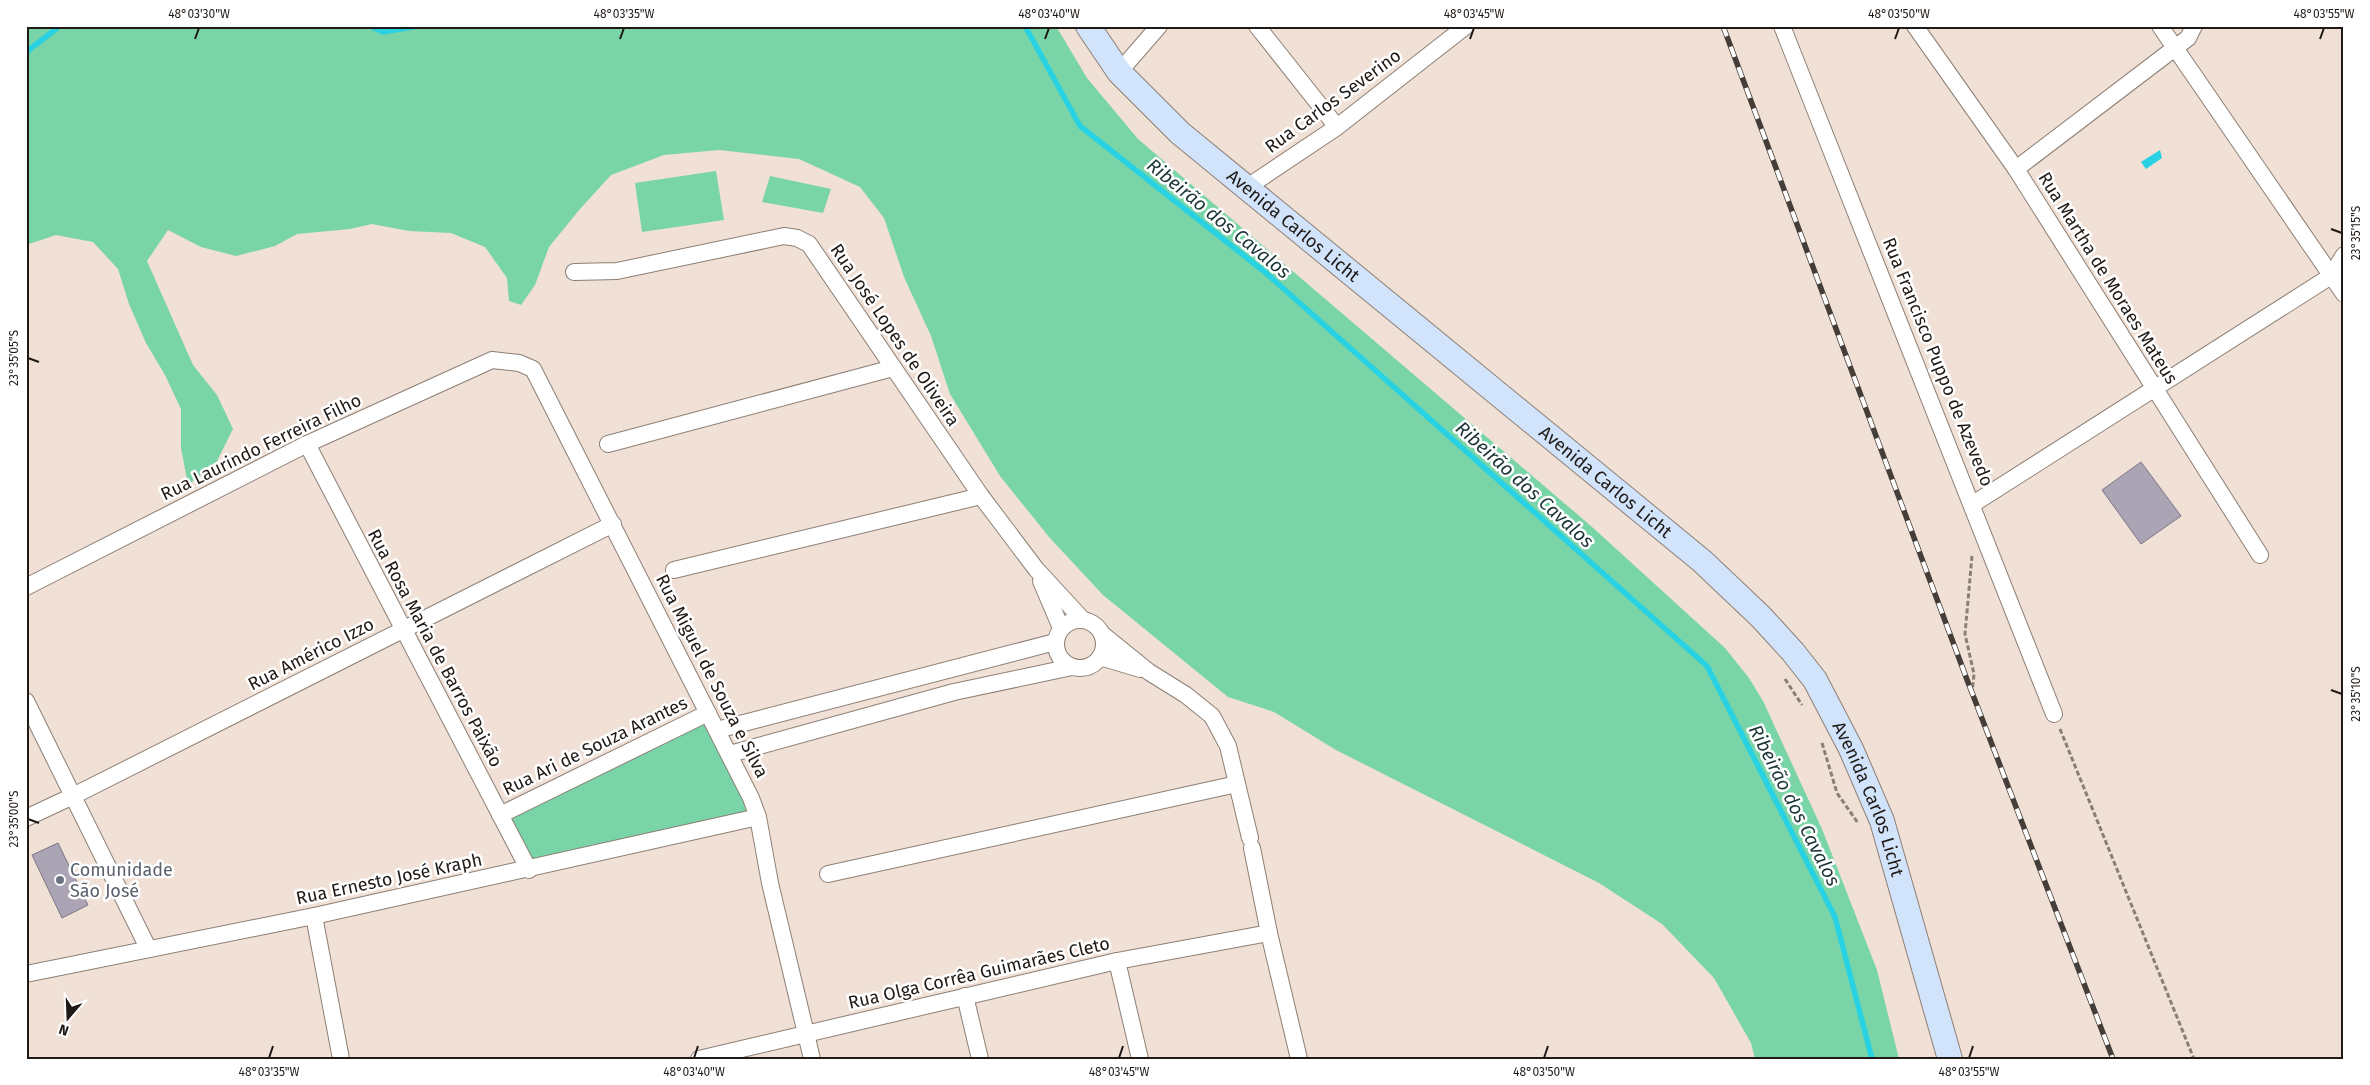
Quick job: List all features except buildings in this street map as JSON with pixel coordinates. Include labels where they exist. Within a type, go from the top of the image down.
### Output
[{"type":"main road","name":"Avenida Carlos Licht","points":[[1088,26],[1119,72],[1180,133],[1702,561],[1761,617],[1793,652],[1815,680],[1851,749],[1882,821],[1950,1059]]},
{"type":"street","points":[[1119,72],[1159,26]]},
{"type":"street","points":[[1256,26],[1337,127]]},
{"type":"street","name":"Rua Carlos Severino","points":[[1246,188],[1337,127],[1466,26]]},
{"type":"street","name":"Rua Francisco Puppo de Azevedo","points":[[1782,26],[1973,504],[2054,714]]},
{"type":"street","name":"Rua Martha de Moraes Mateus","points":[[1914,26],[2016,169],[2260,555]]},
{"type":"street","points":[[2160,26],[2344,294]]},
{"type":"street","points":[[2016,169],[2188,38],[2194,26]]},
{"type":"street","name":"Rua José Lopes de Oliveira","points":[[574,272],[617,271],[784,236],[797,238],[809,244],[981,496],[1036,569],[1083,620]]},
{"type":"street","points":[[1973,504],[2331,276],[2344,255]]},
{"type":"street","name":"Rua Laurindo Ferreira Filho","points":[[26,587],[307,444],[492,360],[519,363]]},
{"type":"street","name":"Rua Miguel de Souza e Silva","points":[[519,363],[533,369],[730,754],[758,817],[770,883],[812,1059]]},
{"type":"street","points":[[608,444],[893,368]]},
{"type":"street","name":"Rua Rosa Maria de Barros Paixão","points":[[307,444],[529,870]]},
{"type":"street","points":[[674,570],[981,496]]},
{"type":"street","name":"Rua Américo Izzo","points":[[26,818],[613,524]]},
{"type":"street","name":"Rua José Lopes de Oliveira","points":[[1036,569],[1058,635]]},
{"type":"street","points":[[717,730],[1058,635],[1068,622],[1083,620],[1091,622],[1102,634],[1149,672],[1186,694],[1212,716],[1228,746],[1299,1059]]},
{"type":"street","points":[[730,754],[954,692],[1072,667],[1088,667],[1100,657],[1104,641],[1102,634]]},
{"type":"street","points":[[1058,635],[1060,657],[1072,667]]},
{"type":"street","points":[[1100,657],[1149,672]]},
{"type":"street","points":[[26,701],[148,948]]},
{"type":"street","name":"Rua Ari de Souza Arantes","points":[[500,815],[708,713]]},
{"type":"street","points":[[828,874],[1237,784]]},
{"type":"street","name":"Rua Ernesto José Kraph","points":[[26,974],[314,916],[529,870],[758,817]]},
{"type":"street","points":[[314,916],[341,1059]]},
{"type":"street","name":"Rua Olga Corrêa Guimarães Cleto","points":[[699,1059],[1117,961],[1269,933]]},
{"type":"street","points":[[1117,961],[1140,1059]]},
{"type":"street","points":[[965,996],[980,1059]]},
{"type":"path","points":[[1972,694],[1974,674],[1965,634],[1968,586],[1972,556],[1984,533]]},
{"type":"path","points":[[1782,675],[1808,713]]},
{"type":"path","points":[[2054,714],[2194,1059]]},
{"type":"path","points":[[1820,738],[1837,793],[1863,830]]},
{"type":"green space","points":[[26,26],[1056,26],[1087,78],[1138,139],[1591,526],[1725,648],[1749,678],[1763,701],[1822,829],[1877,970],[1899,1059],[1755,1059],[1751,1043],[1714,978],[1662,924],[1599,883],[1336,750],[1274,712],[1228,697],[1103,595],[1049,537],[1000,476],[950,394],[931,336],[904,277],[884,218],[860,187],[799,159],[719,150],[664,155],[611,175],[549,247],[535,285],[521,305],[509,301],[507,278],[485,247],[451,233],[409,231],[372,224],[350,229],[297,234],[275,246],[236,256],[201,247],[168,230],[147,261],[193,365],[217,395],[233,429],[216,463],[188,485],[181,448],[181,409],[165,375],[146,343],[129,304],[118,269],[93,242],[56,235],[26,245]]},
{"type":"green space","points":[[716,171],[724,220],[642,232],[635,183]]},
{"type":"green space","points":[[770,176],[831,189],[823,213],[762,202]]},
{"type":"green space","points":[[708,713],[758,817],[529,870],[500,815]]},
{"type":"water","points":[[2160,150],[2162,158],[2146,169],[2141,162]]},
{"type":"waterway","name":"Ribeirão dos Cavalos","points":[[26,52],[60,26]]},
{"type":"waterway","name":"Ribeirão dos Cavalos","points":[[370,26],[383,32],[418,26]]},
{"type":"waterway","name":"Ribeirão dos Cavalos","points":[[1025,26],[1080,126],[1266,273],[1707,666],[1835,917],[1872,1059]]},
{"type":"railway","points":[[1723,26],[1966,677],[2113,1059]]},
{"type":"place","name":"Comunidade São José","points":[[60,880]]}]
